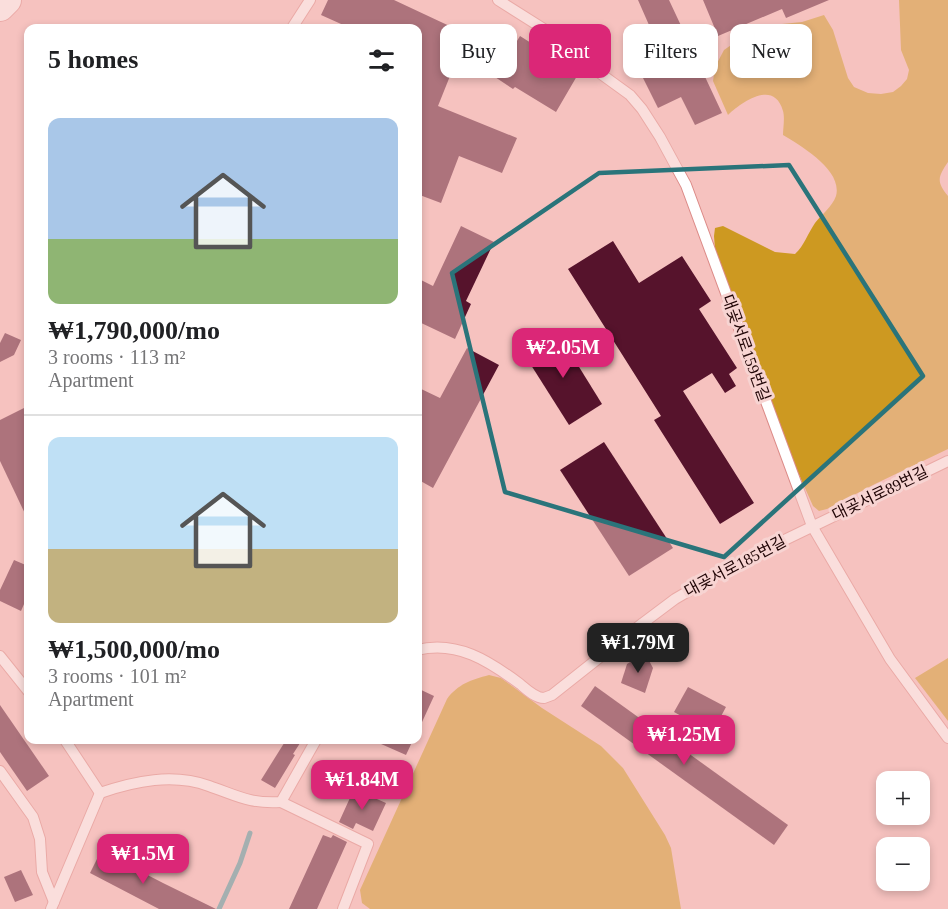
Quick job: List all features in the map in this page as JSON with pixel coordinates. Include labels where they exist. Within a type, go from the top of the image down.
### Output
[{"type":"street","points":[[0,7],[7,0]]},
{"type":"lane","points":[[295,24],[310,0]]},
{"type":"lane","name":"대곶서로159번길","points":[[498,0],[555,36],[630,96],[642,109],[660,137],[686,185],[812,526],[890,659],[948,738]]},
{"type":"lane","name":"대곶서로89번길","points":[[812,526],[948,461]]},
{"type":"lane","name":"대곶서로185번길","points":[[422,649],[442,647],[459,649],[496,666],[536,696],[544,698],[552,695],[675,599],[812,526]]},
{"type":"lane","points":[[0,656],[24,686]]},
{"type":"lane","points":[[68,744],[100,793]]},
{"type":"lane","points":[[281,802],[314,744]]},
{"type":"lane","points":[[0,771],[33,817],[40,839],[42,872],[53,905]]},
{"type":"lane","points":[[53,905],[100,793],[132,782],[182,779],[208,785],[234,796],[260,803],[281,802],[368,844],[343,909]]},
{"type":"highlighted area","points":[[789,165],[923,376],[724,557],[505,492],[452,273],[599,173]]},
{"type":"shaded area","points":[[899,0],[948,0],[948,162],[942,172],[940,183],[948,196],[948,449],[819,511],[813,506],[796,468],[715,249],[714,236],[715,228],[723,226],[775,252],[795,254],[815,223],[832,204],[836,196],[836,186],[833,177],[819,160],[783,135],[783,111],[779,101],[773,96],[757,96],[741,104],[728,115],[713,78],[718,78],[718,61],[724,50],[730,46],[730,78],[812,78],[812,24],[782,24],[802,22],[824,15],[833,30],[848,78],[854,87],[868,93],[881,94],[893,92],[901,86],[907,79],[909,70],[901,50]]},
{"type":"shaded area","points":[[948,658],[948,721],[915,678]]},
{"type":"shaded area","points":[[489,675],[501,678],[601,746],[623,768],[671,848],[681,909],[370,909],[362,903],[360,890],[447,699],[465,683]]},
{"type":"building","points":[[328,0],[394,0],[445,24],[440,24],[440,78],[449,78],[438,106],[517,138],[502,173],[459,156],[441,203],[422,196],[422,24],[341,24],[321,15]]},
{"type":"building","points":[[638,0],[669,0],[680,24],[649,24]]},
{"type":"building","points":[[703,0],[829,0],[786,18],[782,9],[746,24],[730,24],[730,31],[718,36],[718,24],[713,24]]},
{"type":"building","points":[[520,36],[529,42],[529,78],[576,78],[556,112],[496,78],[517,78],[517,41]]},
{"type":"building","points":[[643,78],[706,78],[722,113],[695,125],[681,97],[658,108]]},
{"type":"building","points":[[461,226],[494,242],[466,301],[471,304],[455,339],[422,323],[422,280],[433,286]]},
{"type":"building","points":[[613,241],[639,283],[682,256],[711,301],[699,309],[737,368],[729,374],[736,386],[725,393],[712,373],[683,391],[754,503],[720,524],[654,420],[661,416],[568,269]]},
{"type":"building","points":[[5,333],[21,340],[14,355],[0,362],[0,343]]},
{"type":"building","points":[[558,333],[602,404],[569,425],[524,354]]},
{"type":"building","points":[[467,348],[499,365],[433,488],[422,482],[422,389],[440,398]]},
{"type":"building","points":[[24,408],[24,512],[0,461],[0,420]]},
{"type":"building","points":[[604,442],[673,548],[629,576],[560,470]]},
{"type":"building","points":[[14,560],[24,564],[24,604],[21,611],[0,601],[0,590]]},
{"type":"building","points":[[645,653],[653,668],[645,693],[621,683],[627,664]]},
{"type":"building","points":[[595,686],[788,825],[774,845],[581,706]]},
{"type":"building","points":[[688,687],[726,707],[712,733],[674,712]]},
{"type":"building","points":[[422,690],[434,696],[422,722]]},
{"type":"building","points":[[0,705],[24,740],[24,744],[27,744],[49,776],[27,791],[0,752]]},
{"type":"building","points":[[284,744],[299,744],[275,788],[261,780]]},
{"type":"building","points":[[381,744],[411,744],[406,755]]},
{"type":"building","points":[[354,789],[386,803],[373,831],[356,823],[353,829],[339,822]]},
{"type":"building","points":[[323,835],[331,838],[333,835],[347,842],[317,909],[289,909]]},
{"type":"building","points":[[101,851],[216,909],[159,909],[90,873]]},
{"type":"building","points":[[21,870],[33,895],[15,902],[4,877]]},
{"type":"waterway","points":[[219,909],[240,863],[250,833]]}]
